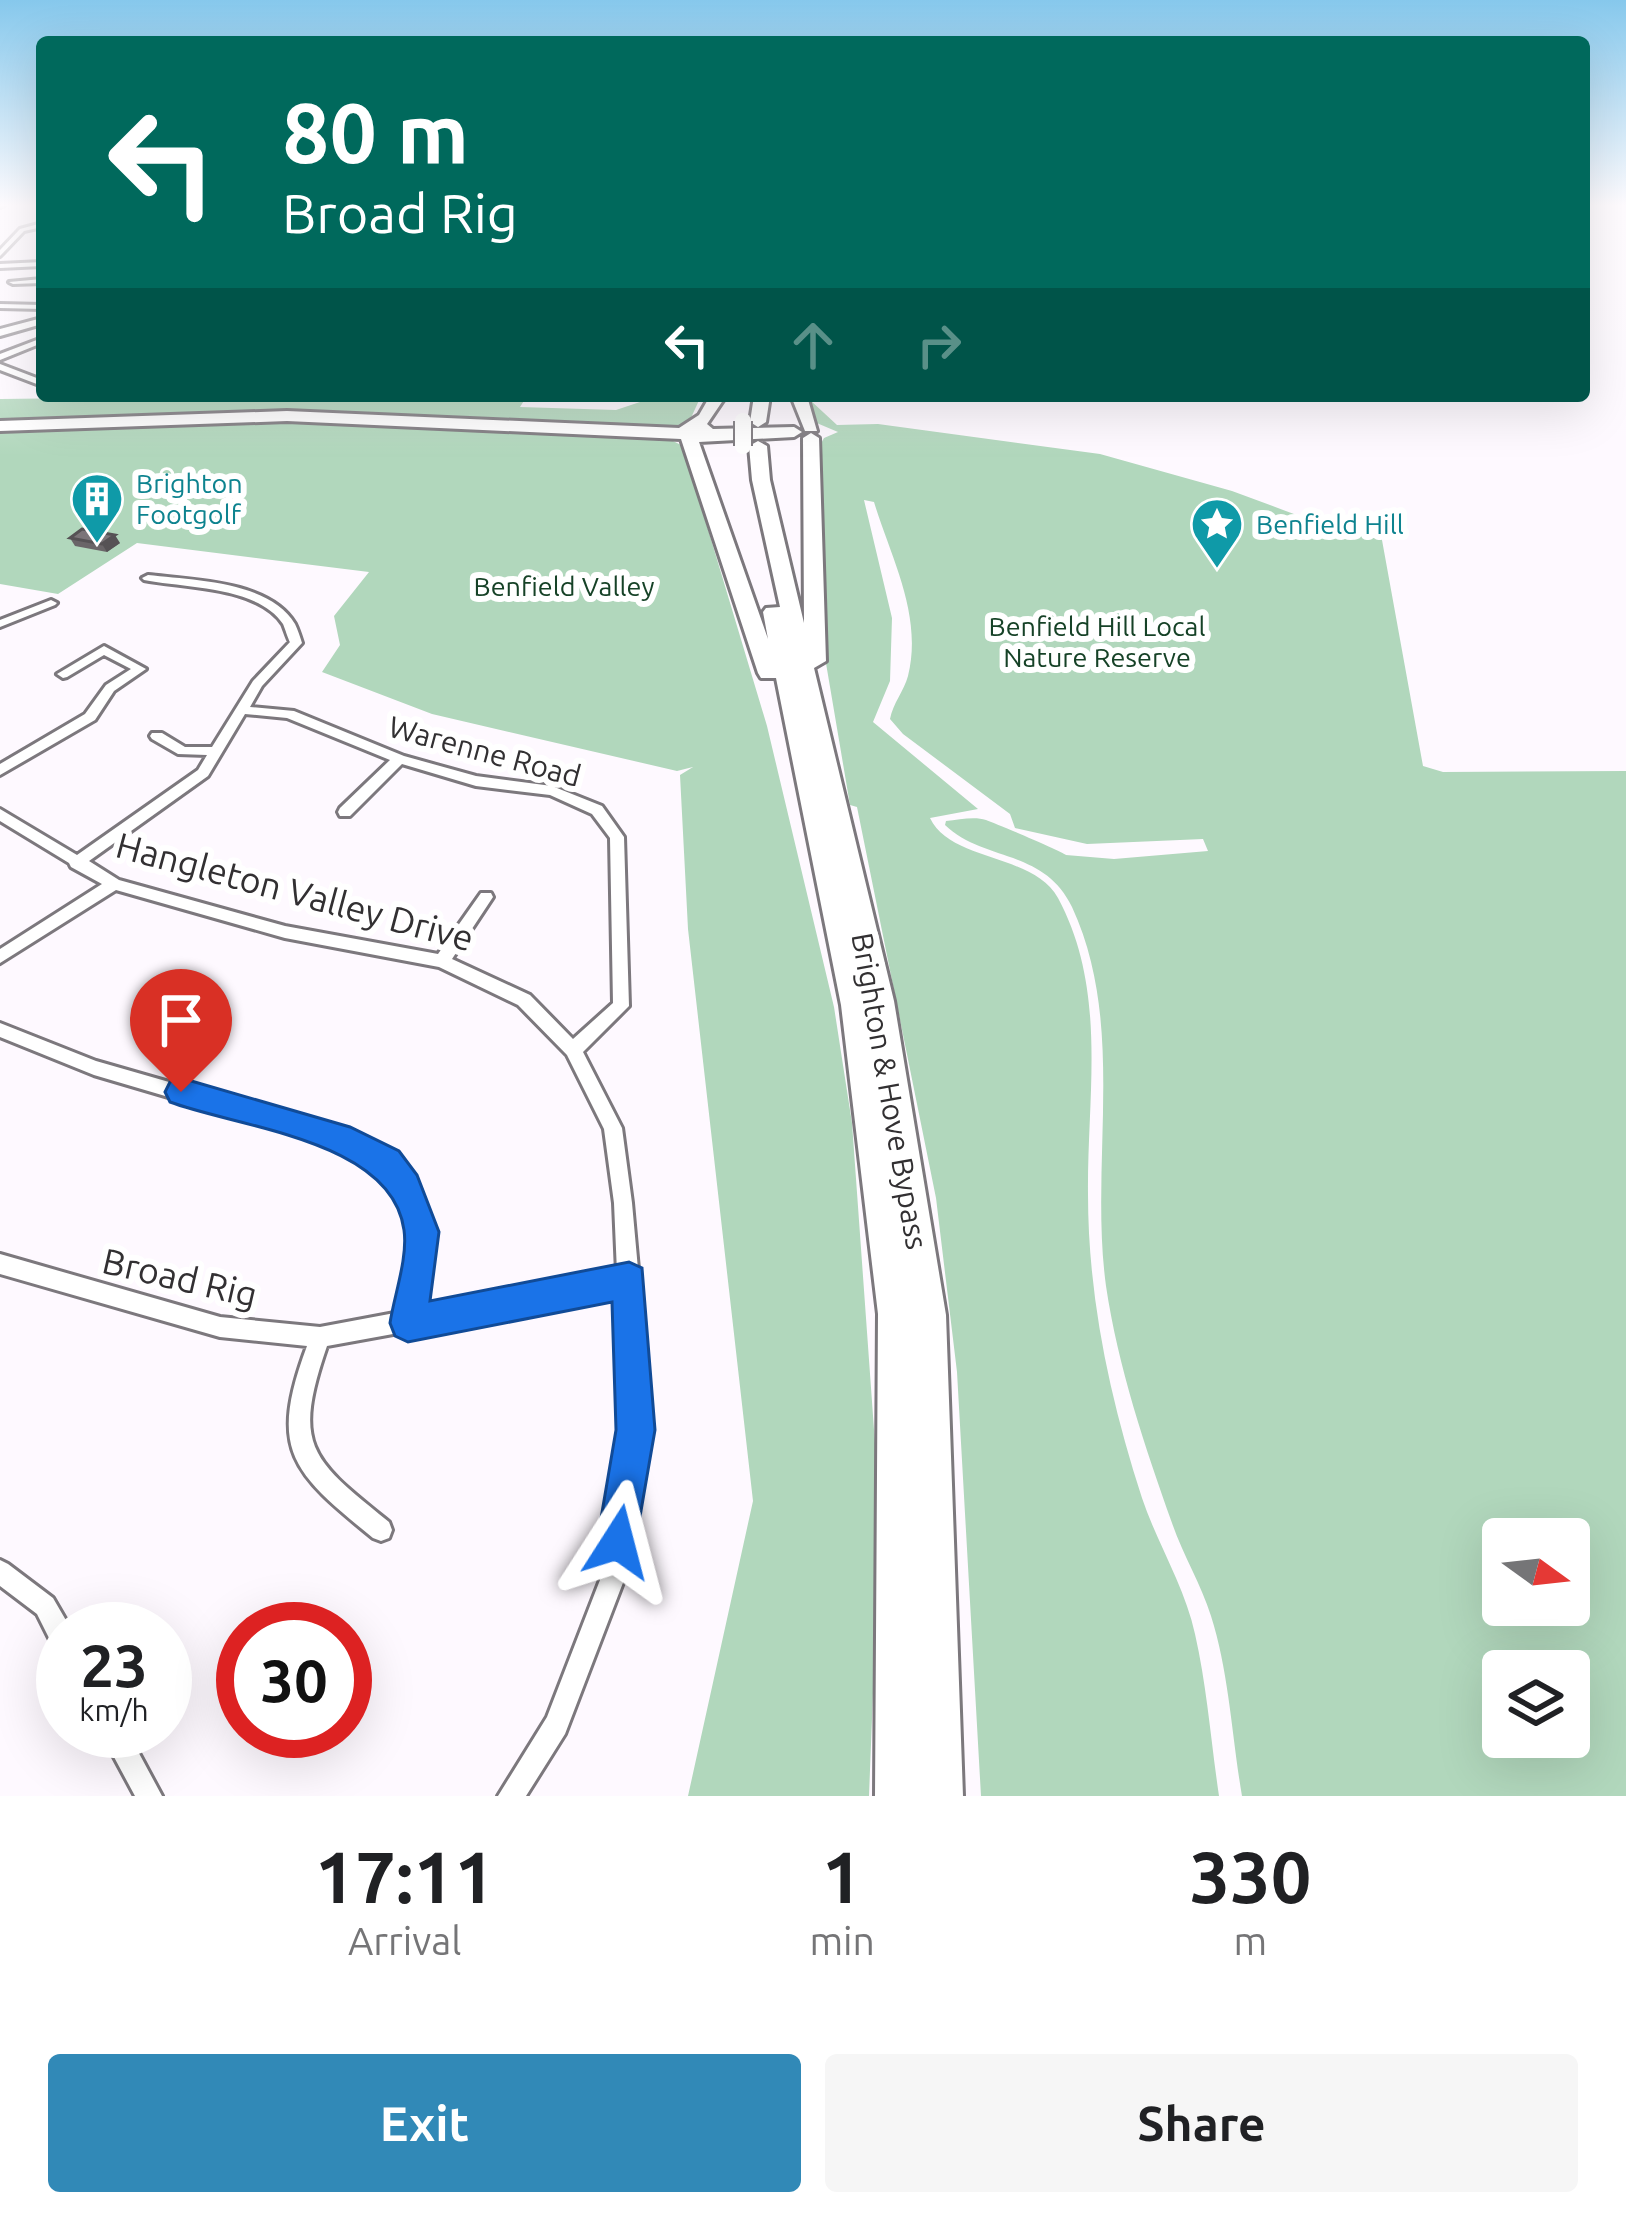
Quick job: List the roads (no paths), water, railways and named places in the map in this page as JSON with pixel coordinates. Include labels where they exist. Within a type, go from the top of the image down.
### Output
[{"type":"highway","points":[[693,434],[714,402]]},
{"type":"highway","name":"Brighton & Hove Bypass","points":[[748,402],[750,446],[743,480],[856,1005],[896,1314],[898,1796]]},
{"type":"highway","name":"Brighton & Hove Bypass","points":[[750,422],[759,402]]},
{"type":"highway","points":[[800,402],[818,730]]},
{"type":"highway","points":[[0,426],[286,416],[693,434],[805,432]]},
{"type":"highway","points":[[693,434],[806,785]]},
{"type":"highway","name":"Brighton & Hove Bypass","points":[[750,446],[879,1001],[928,1315],[940,1796]]},
{"type":"street","points":[[0,306],[36,307]]},
{"type":"street","points":[[0,333],[36,323]]},
{"type":"street","points":[[0,357],[36,342]]},
{"type":"street","points":[[0,367],[36,380]]},
{"type":"street","points":[[0,380],[21,372]]},
{"type":"street","points":[[76,863],[203,773],[257,684],[296,643],[282,610],[248,595],[148,578]]},
{"type":"street","points":[[0,624],[51,603]]},
{"type":"street","points":[[0,770],[90,717],[110,688],[140,669],[104,650],[63,674]]},
{"type":"street","name":"Warenne Road","points":[[242,710],[289,714],[399,759],[476,781],[552,791],[597,810],[617,837],[621,1006],[573,1050]]},
{"type":"street","points":[[157,736],[183,751],[216,751]]},
{"type":"street","points":[[345,812],[399,759]]},
{"type":"street","name":"Hangleton Valley Drive","points":[[0,814],[114,884],[285,932],[442,961],[524,1000],[573,1050],[613,1128],[629,1280],[636,1430],[613,1580],[556,1725],[511,1796]]},
{"type":"street","points":[[0,957],[114,884]]},
{"type":"street","points":[[442,961],[486,898]]},
{"type":"street","points":[[0,1030],[94,1068],[350,1142],[387,1162],[405,1186],[422,1232],[408,1323]]},
{"type":"street","name":"Broad Rig","points":[[0,1264],[220,1327],[320,1337],[629,1280]]},
{"type":"street","points":[[320,1337],[293,1424],[299,1447],[313,1469],[381,1530]]},
{"type":"street","points":[[0,1572],[40,1602]]},
{"type":"street","points":[[128,1758],[149,1796]]},
{"type":"place","name":"Brighton Footgolf","points":[[97,545]]},
{"type":"place","name":"Benfield Hill","points":[[1217,570]]},
{"type":"park label","name":"Benfield Valley","points":[[564,586]]},
{"type":"park label","name":"Benfield Hill Local Nature Reserve","points":[[1097,642]]}]
